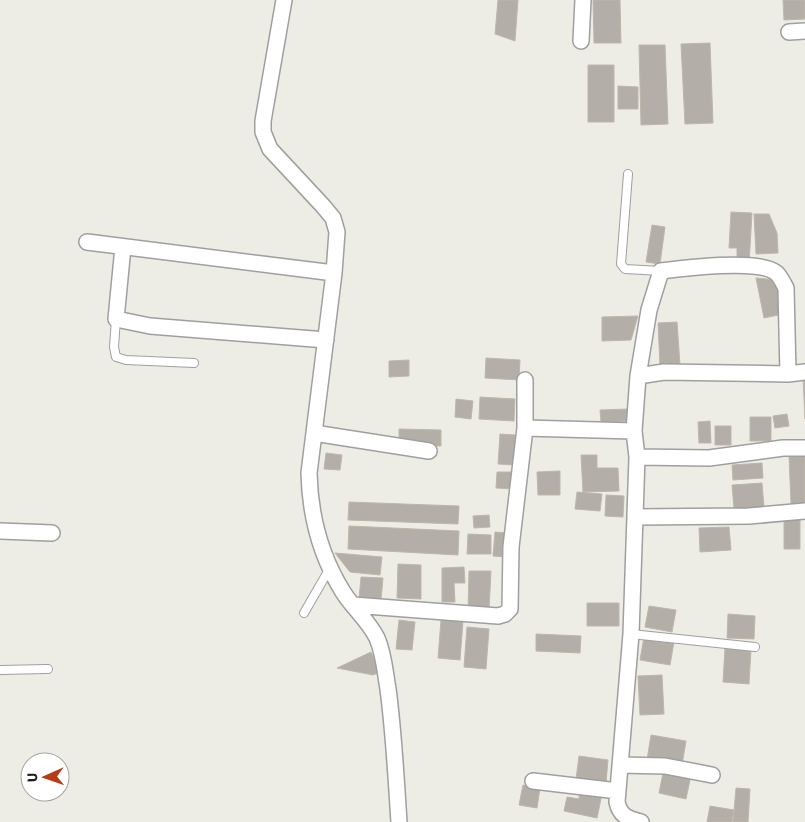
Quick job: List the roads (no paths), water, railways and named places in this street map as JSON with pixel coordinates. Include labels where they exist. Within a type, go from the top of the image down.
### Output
[{"type":"street","points":[[284,0],[263,120],[263,132],[275,157],[333,218],[337,232],[334,273],[309,473],[310,504],[318,539],[330,568],[344,594],[364,617],[377,638],[384,659],[393,729],[399,822]]},
{"type":"street","points":[[581,41],[583,0]]},
{"type":"street","points":[[789,32],[805,30]]},
{"type":"street","points":[[87,242],[334,273]]},
{"type":"street","points":[[123,246],[116,319],[150,326],[326,340]]},
{"type":"street","points":[[641,822],[630,820],[619,810],[618,791],[631,634],[636,458],[634,431],[638,376],[649,310],[661,271],[735,266],[763,267],[775,271],[786,288],[788,374]]},
{"type":"street","points":[[638,376],[664,372],[788,374],[805,372]]},
{"type":"street","points":[[353,605],[498,616],[505,614],[511,604],[511,547],[525,428],[525,380]]},
{"type":"street","points":[[525,428],[634,431]]},
{"type":"street","points":[[314,433],[429,451]]},
{"type":"street","points":[[636,458],[709,458],[783,448],[805,448]]},
{"type":"street","points":[[635,517],[749,516],[805,511]]},
{"type":"street","points":[[0,531],[52,533]]},
{"type":"street","points":[[620,764],[665,766],[712,775]]},
{"type":"street","points":[[533,781],[618,791]]},
{"type":"lane","points":[[628,174],[621,264],[624,269],[661,271]]},
{"type":"lane","points":[[116,319],[114,347],[116,357],[126,360],[194,363]]},
{"type":"lane","points":[[304,613],[330,568]]},
{"type":"lane","points":[[631,634],[755,647]]},
{"type":"lane","points":[[0,670],[48,669]]}]
